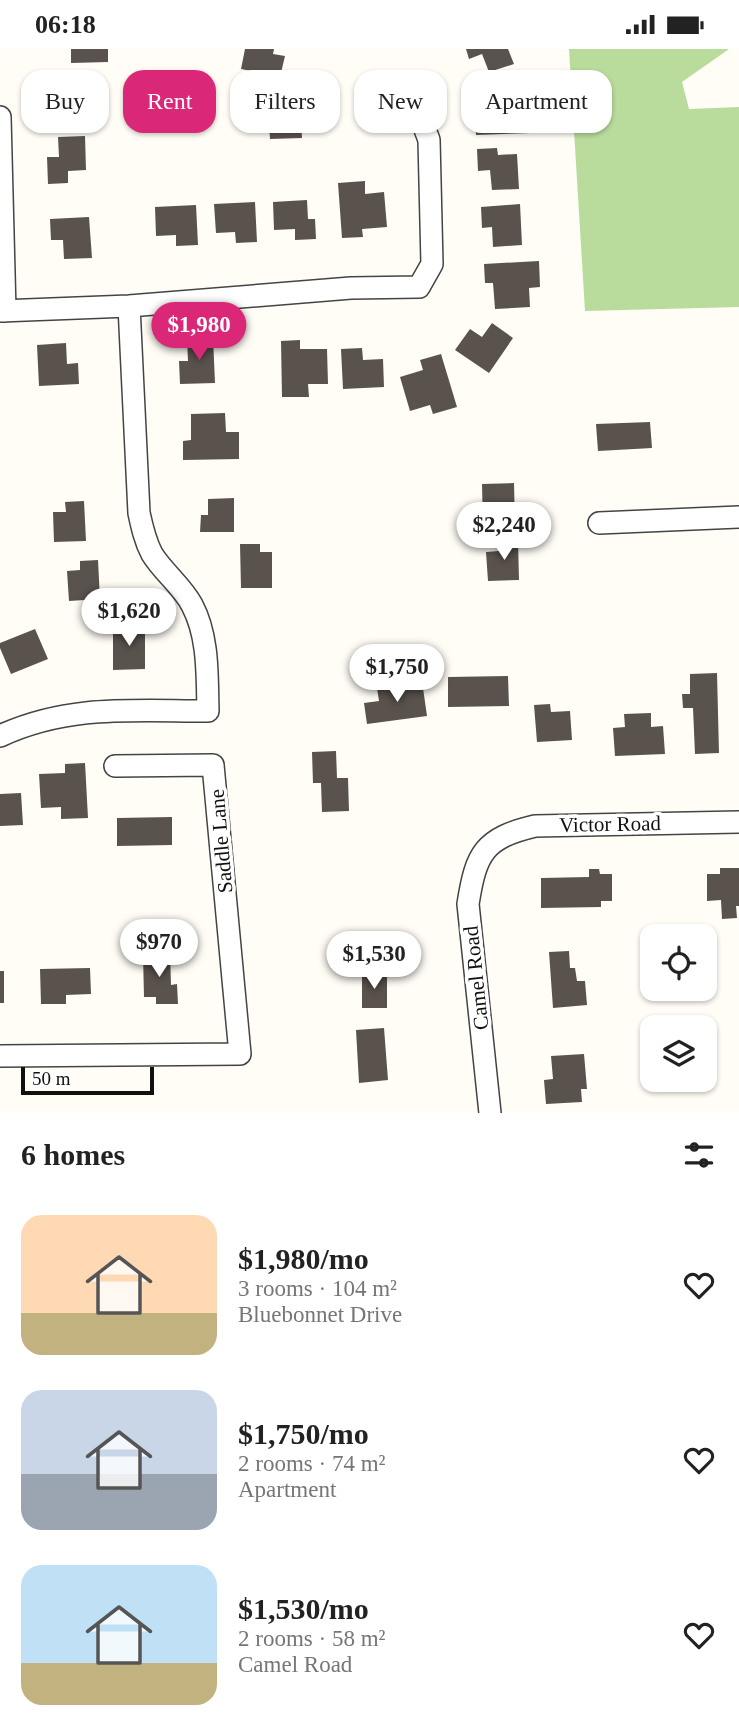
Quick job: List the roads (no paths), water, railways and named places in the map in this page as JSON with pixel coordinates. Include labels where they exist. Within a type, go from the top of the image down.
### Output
[{"type":"street","points":[[0,117],[2,311],[129,306],[351,288],[419,287],[432,264],[429,140],[426,133]]},
{"type":"street","points":[[0,736],[54,717],[80,712],[208,711],[202,633],[192,605],[153,555],[139,513],[129,306]]},
{"type":"street","points":[[599,523],[739,517]]},
{"type":"street","name":"Saddle Lane","points":[[0,1056],[240,1055],[213,765],[115,766]]},
{"type":"street","name":"Victor Road","points":[[487,848],[510,832],[536,826],[739,822]]},
{"type":"street","name":"Camel Road","points":[[487,848],[472,876],[468,904],[491,1113]]}]
